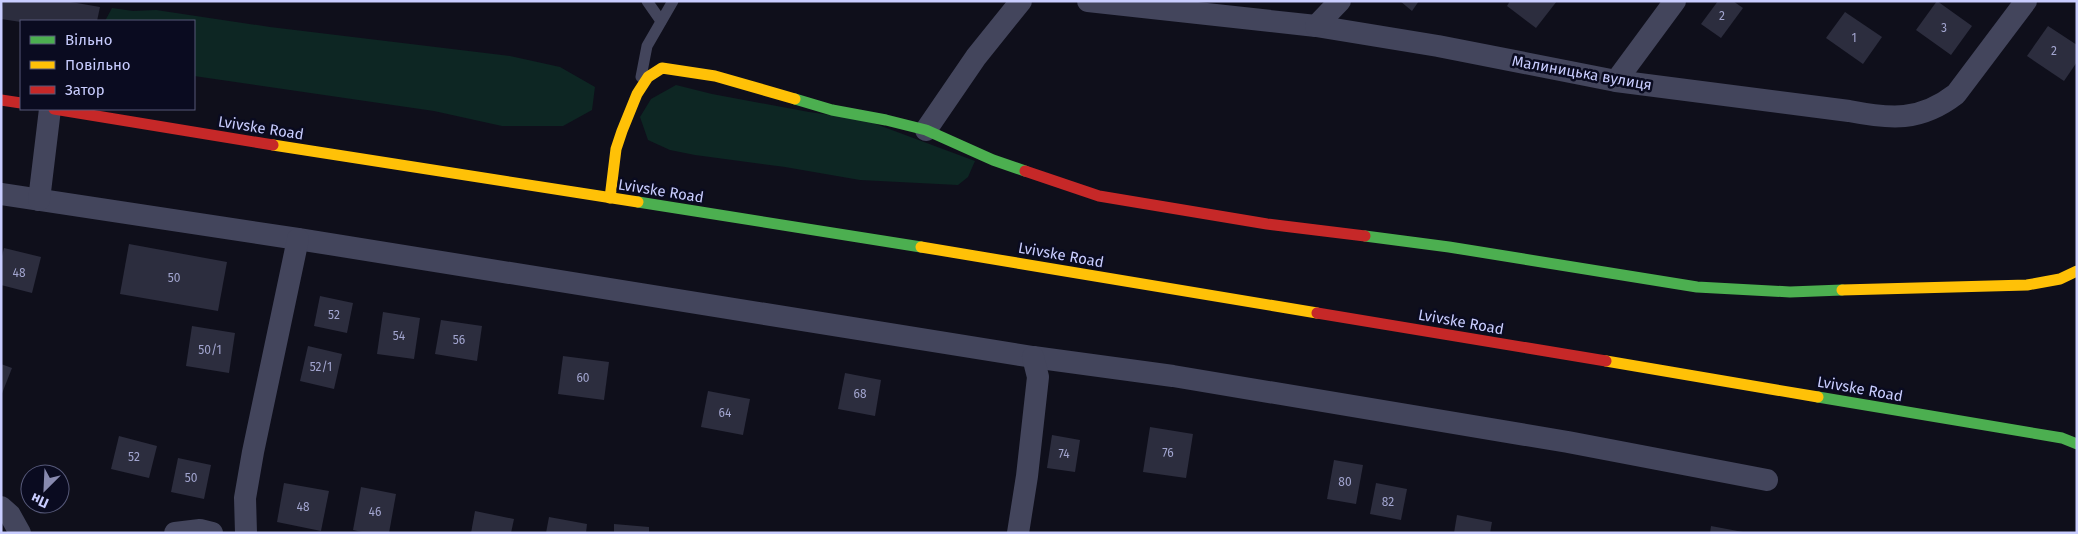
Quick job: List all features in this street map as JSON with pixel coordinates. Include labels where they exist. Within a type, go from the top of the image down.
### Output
[{"type":"main road","points":[[610,198],[616,149],[638,94],[648,77],[662,68],[715,76],[832,110],[926,130],[993,160],[1099,196],[1266,224],[1449,247],[1697,288],[1790,292],[2027,285],[2060,279],[2077,271]]},
{"type":"main road","points":[[1,100],[20,103]]},
{"type":"main road","name":"Lvivske Road","points":[[60,110],[858,236],[2062,438],[2077,444]]},
{"type":"main road","name":"Lvivske Road","points":[[2062,438],[2077,437]]},
{"type":"street","points":[[926,130],[976,58],[1021,1]]},
{"type":"street","name":"Малиницька вулиця","points":[[1088,1],[1316,26],[1438,46],[1616,82],[1849,111],[1883,117],[1909,117],[1947,101],[1956,94],[2026,1]]},
{"type":"street","points":[[1316,26],[1340,1]]},
{"type":"street","points":[[1616,82],[1675,1]]},
{"type":"street","points":[[39,200],[50,110]]},
{"type":"street","points":[[1,194],[298,239],[1033,356],[1173,376],[1568,442],[1767,480]]},
{"type":"street","points":[[246,533],[245,498],[253,452],[298,239]]},
{"type":"street","points":[[1018,533],[1038,377],[1033,356]]},
{"type":"street","points":[[1,507],[10,515],[20,533]]},
{"type":"street","points":[[175,533],[200,530],[212,533]]},
{"type":"lane","points":[[647,1],[661,21]]},
{"type":"lane","points":[[638,94],[647,46],[673,1]]},
{"type":"lane","points":[[647,46],[648,54],[662,68]]},
{"type":"lane","points":[[2027,285],[2068,287]]},
{"type":"green space","points":[[112,8],[133,11],[156,10],[270,27],[510,56],[560,67],[595,87],[592,110],[563,126],[502,126],[434,111],[195,76],[195,20],[106,20]]},
{"type":"green space","points":[[676,85],[712,94],[809,112],[865,120],[975,161],[968,177],[958,185],[860,180],[670,150],[648,140],[640,117],[651,99]]},
{"type":"building","points":[[3,1],[65,1],[100,7],[97,20],[20,20],[20,22],[1,19]]},
{"type":"building","points":[[1400,1],[1419,1],[1412,11]]},
{"type":"building","points":[[1510,1],[1557,1],[1536,28],[1507,6]]},
{"type":"building","points":[[1718,1],[1733,1],[1743,8],[1721,38],[1701,24]]},
{"type":"building","points":[[1937,1],[1972,26],[1951,55],[1916,30]]},
{"type":"building","points":[[1845,12],[1882,37],[1863,64],[1826,38]]},
{"type":"building","points":[[2048,26],[2077,45],[2077,62],[2064,81],[2027,56]]},
{"type":"building","points":[[129,244],[227,262],[218,311],[120,294]]},
{"type":"building","points":[[4,248],[41,257],[32,293],[1,285],[1,260]]},
{"type":"building","points":[[320,296],[353,303],[347,333],[314,326]]},
{"type":"building","points":[[383,312],[420,318],[414,359],[377,354]]},
{"type":"building","points":[[441,320],[482,326],[477,361],[435,354]]},
{"type":"building","points":[[192,326],[235,333],[229,373],[186,366]]},
{"type":"building","points":[[308,346],[342,354],[334,389],[300,381]]},
{"type":"building","points":[[563,356],[609,362],[604,400],[558,394]]},
{"type":"building","points":[[1,364],[12,368],[1,396]]},
{"type":"building","points":[[845,373],[881,380],[875,416],[838,409]]},
{"type":"building","points":[[708,391],[750,399],[743,435],[701,427]]},
{"type":"building","points":[[1150,427],[1193,434],[1186,478],[1143,472]]},
{"type":"building","points":[[1052,435],[1080,440],[1075,472],[1047,468]]},
{"type":"building","points":[[119,436],[157,446],[149,478],[111,469]]},
{"type":"building","points":[[178,458],[211,465],[204,499],[171,492]]},
{"type":"building","points":[[1334,460],[1363,465],[1356,504],[1327,499]]},
{"type":"building","points":[[284,483],[329,491],[321,531],[277,522]]},
{"type":"building","points":[[1376,483],[1407,489],[1401,520],[1370,514]]},
{"type":"building","points":[[361,487],[396,494],[389,533],[366,533],[353,530]]},
{"type":"building","points":[[475,511],[514,519],[511,533],[471,533]]},
{"type":"building","points":[[1457,515],[1492,522],[1490,533],[1454,533]]},
{"type":"building","points":[[549,517],[587,524],[586,533],[546,533]]},
{"type":"building","points":[[614,524],[649,527],[649,533],[614,533]]},
{"type":"building","points":[[1711,526],[1743,532],[1743,533],[1710,533]]},
{"type":"traffic: fast","points":[[795,99],[832,110],[926,130],[993,160],[1025,171]]},
{"type":"traffic: fast","points":[[638,202],[921,247]]},
{"type":"traffic: fast","points":[[1365,236],[1449,247],[1697,287],[1790,292],[1842,290]]},
{"type":"traffic: fast","points":[[1818,397],[2062,438],[2077,444]]},
{"type":"traffic: slow","points":[[610,198],[616,149],[622,131],[637,94],[648,77],[662,68],[715,76],[795,99]]},
{"type":"traffic: slow","points":[[273,145],[638,202]]},
{"type":"traffic: slow","points":[[921,247],[1317,313]]},
{"type":"traffic: slow","points":[[1842,290],[2027,285],[2060,279],[2077,271]]},
{"type":"traffic: slow","points":[[1606,361],[1818,397]]},
{"type":"traffic: jam","points":[[1,100],[20,103]]},
{"type":"traffic: jam","points":[[60,110],[273,145]]},
{"type":"traffic: jam","points":[[1025,171],[1099,196],[1267,224],[1365,236]]},
{"type":"traffic: jam","points":[[1317,313],[1606,361]]}]
